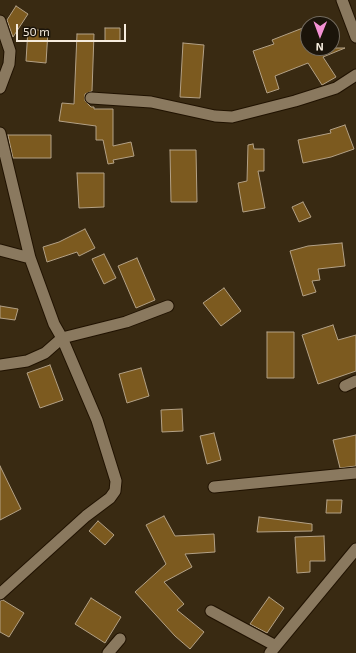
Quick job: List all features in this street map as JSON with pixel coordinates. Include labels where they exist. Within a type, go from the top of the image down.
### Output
[{"type":"street","points":[[342,0],[356,36]]},
{"type":"street","points":[[0,21],[10,51],[9,64],[0,88]]},
{"type":"street","points":[[91,98],[151,102],[215,116],[232,116],[266,109],[329,90],[356,75]]},
{"type":"street","points":[[0,133],[30,258],[54,324],[62,338],[97,420],[116,481],[115,491],[110,498],[86,516],[0,594]]},
{"type":"street","points":[[0,250],[30,258]]},
{"type":"street","points":[[0,365],[27,361],[45,352],[62,338],[126,322],[168,306]]},
{"type":"street","points":[[345,386],[356,381]]},
{"type":"street","points":[[214,487],[356,473]]},
{"type":"street","points":[[211,611],[273,649],[356,549]]},
{"type":"street","points":[[108,653],[120,639]]},
{"type":"building","points":[[16,6],[28,14],[13,37],[7,20]]},
{"type":"building","points":[[105,28],[120,28],[120,41],[105,41]]},
{"type":"building","points":[[28,29],[48,31],[46,63],[26,61]]},
{"type":"building","points":[[300,29],[300,56],[325,56],[323,57],[336,77],[322,85],[308,63],[275,76],[279,89],[267,93],[253,51],[274,44],[272,40]]},
{"type":"building","points":[[77,34],[94,34],[92,91],[85,94],[85,101],[91,107],[94,107],[94,109],[113,109],[113,146],[131,142],[134,156],[113,160],[114,163],[108,164],[103,140],[96,140],[96,126],[59,121],[62,103],[74,104]]},
{"type":"building","points":[[183,43],[204,45],[200,98],[180,97]]},
{"type":"building","points":[[345,125],[354,149],[331,157],[303,163],[298,140],[331,133],[330,130]]},
{"type":"building","points":[[8,135],[51,135],[51,158],[13,158]]},
{"type":"building","points":[[253,144],[254,149],[264,149],[264,171],[258,171],[265,208],[243,212],[238,183],[247,181],[248,145]]},
{"type":"building","points":[[170,150],[196,150],[197,202],[171,202]]},
{"type":"building","points":[[77,173],[104,173],[104,207],[79,208]]},
{"type":"building","points":[[303,202],[311,217],[299,222],[292,207]]},
{"type":"building","points":[[85,229],[95,248],[79,256],[77,252],[47,262],[43,247],[59,242]]},
{"type":"building","points":[[342,243],[345,266],[318,269],[320,280],[312,281],[316,292],[303,296],[290,251],[308,246]]},
{"type":"building","points":[[104,254],[116,278],[104,284],[92,259]]},
{"type":"building","points":[[137,258],[155,300],[136,308],[118,266]]},
{"type":"building","points":[[224,288],[241,311],[221,326],[203,303]]},
{"type":"building","points":[[0,306],[18,309],[15,320],[0,318]]},
{"type":"building","points":[[333,325],[338,340],[356,335],[356,371],[318,384],[302,335]]},
{"type":"building","points":[[267,332],[294,332],[294,378],[267,378]]},
{"type":"building","points":[[50,365],[63,400],[40,408],[27,373]]},
{"type":"building","points":[[141,368],[149,396],[127,403],[119,374]]},
{"type":"building","points":[[182,409],[183,431],[162,432],[161,410]]},
{"type":"building","points":[[214,433],[221,460],[207,464],[200,436]]},
{"type":"building","points":[[356,435],[356,466],[340,468],[333,440]]},
{"type":"building","points":[[0,466],[21,509],[0,520]]},
{"type":"building","points":[[327,500],[342,500],[341,513],[326,513]]},
{"type":"building","points":[[164,516],[175,536],[214,534],[215,552],[185,554],[192,567],[164,582],[184,604],[177,610],[204,632],[190,649],[175,636],[135,592],[166,564],[146,525]]},
{"type":"building","points":[[259,517],[312,524],[312,531],[257,532]]},
{"type":"building","points":[[98,521],[114,535],[105,545],[89,531]]},
{"type":"building","points":[[324,536],[325,561],[310,561],[310,572],[297,573],[295,537]]},
{"type":"building","points":[[269,597],[284,608],[267,633],[250,624]]},
{"type":"building","points":[[91,598],[121,617],[105,643],[75,624]]},
{"type":"building","points":[[3,600],[24,613],[9,637],[0,632],[0,601]]}]
